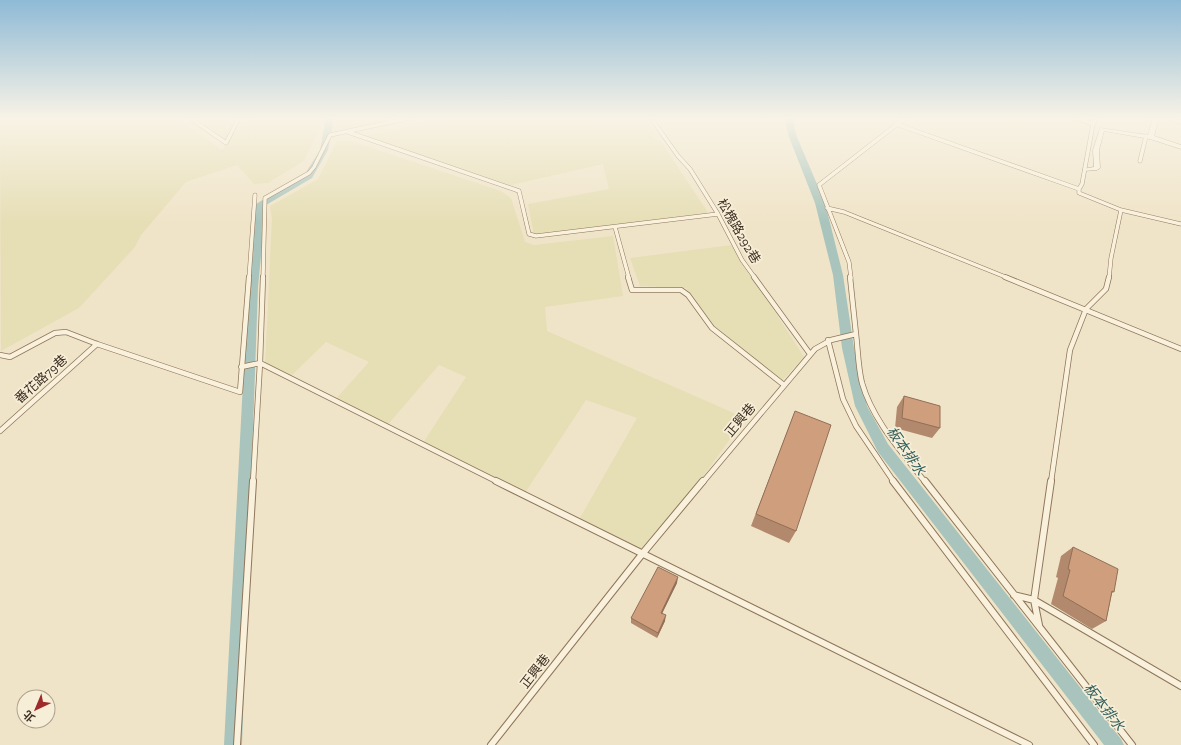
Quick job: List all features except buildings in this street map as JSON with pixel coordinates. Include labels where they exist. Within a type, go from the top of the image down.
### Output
[{"type":"street","points":[[1085,170],[1097,168],[1096,153]]},
{"type":"lane","points":[[237,745],[260,363],[265,198],[309,173],[321,153]]},
{"type":"lane","points":[[408,153],[519,191],[529,234],[536,236],[718,214]]},
{"type":"lane","name":"松槐路292巷","points":[[676,153],[690,169],[718,214],[742,260],[810,354]]},
{"type":"lane","points":[[859,153],[820,185],[827,208],[848,262],[854,334],[860,375],[869,399],[883,427],[1132,745]]},
{"type":"lane","points":[[976,153],[1079,190],[1079,193],[1121,210],[1181,224]]},
{"type":"lane","points":[[1079,190],[1082,184],[1088,153]]},
{"type":"lane","points":[[1140,161],[1143,153]]},
{"type":"lane","points":[[0,355],[10,357],[55,334],[66,332],[97,344],[240,392],[255,195]]},
{"type":"lane","points":[[827,208],[844,212],[1086,309],[1181,349]]},
{"type":"lane","points":[[1040,626],[1034,600],[1070,350],[1086,309],[1106,289],[1109,281],[1111,258],[1121,210]]},
{"type":"lane","points":[[615,227],[632,290],[681,290],[688,295],[712,328],[784,384]]},
{"type":"lane","name":"正興巷","points":[[490,745],[643,553],[816,346],[828,340],[854,334]]},
{"type":"lane","points":[[828,340],[843,399],[865,441],[886,471],[1094,745]]},
{"type":"lane","name":"番花路79巷","points":[[0,431],[97,344]]},
{"type":"lane","points":[[241,366],[260,363],[522,495],[643,553],[1029,745]]},
{"type":"lane","points":[[1014,595],[1034,600],[1181,686]]},
{"type":"shaded area","points":[[0,153],[308,153],[304,161],[268,183],[254,184],[237,165],[186,182],[141,235],[135,247],[79,308],[1,351]]},
{"type":"shaded area","points":[[331,153],[386,153],[501,191],[511,198],[525,242],[534,245],[613,236],[623,296],[545,307],[547,331],[745,418],[645,558],[577,523],[637,418],[586,400],[523,496],[421,446],[466,377],[439,365],[385,428],[334,401],[369,362],[326,342],[289,378],[265,366],[272,219],[270,206],[318,179]]},
{"type":"shaded area","points":[[409,153],[668,153],[711,217],[534,235],[528,204],[609,189],[603,164],[507,186]]},
{"type":"shaded area","points":[[732,245],[804,357],[781,382],[717,330],[686,288],[640,286],[630,258]]},
{"type":"waterway","points":[[233,745],[253,287],[261,204],[309,176],[322,153]]},
{"type":"waterway","name":"板本排水","points":[[799,153],[820,203],[838,275],[848,348],[861,406],[883,448],[1115,745]]}]
